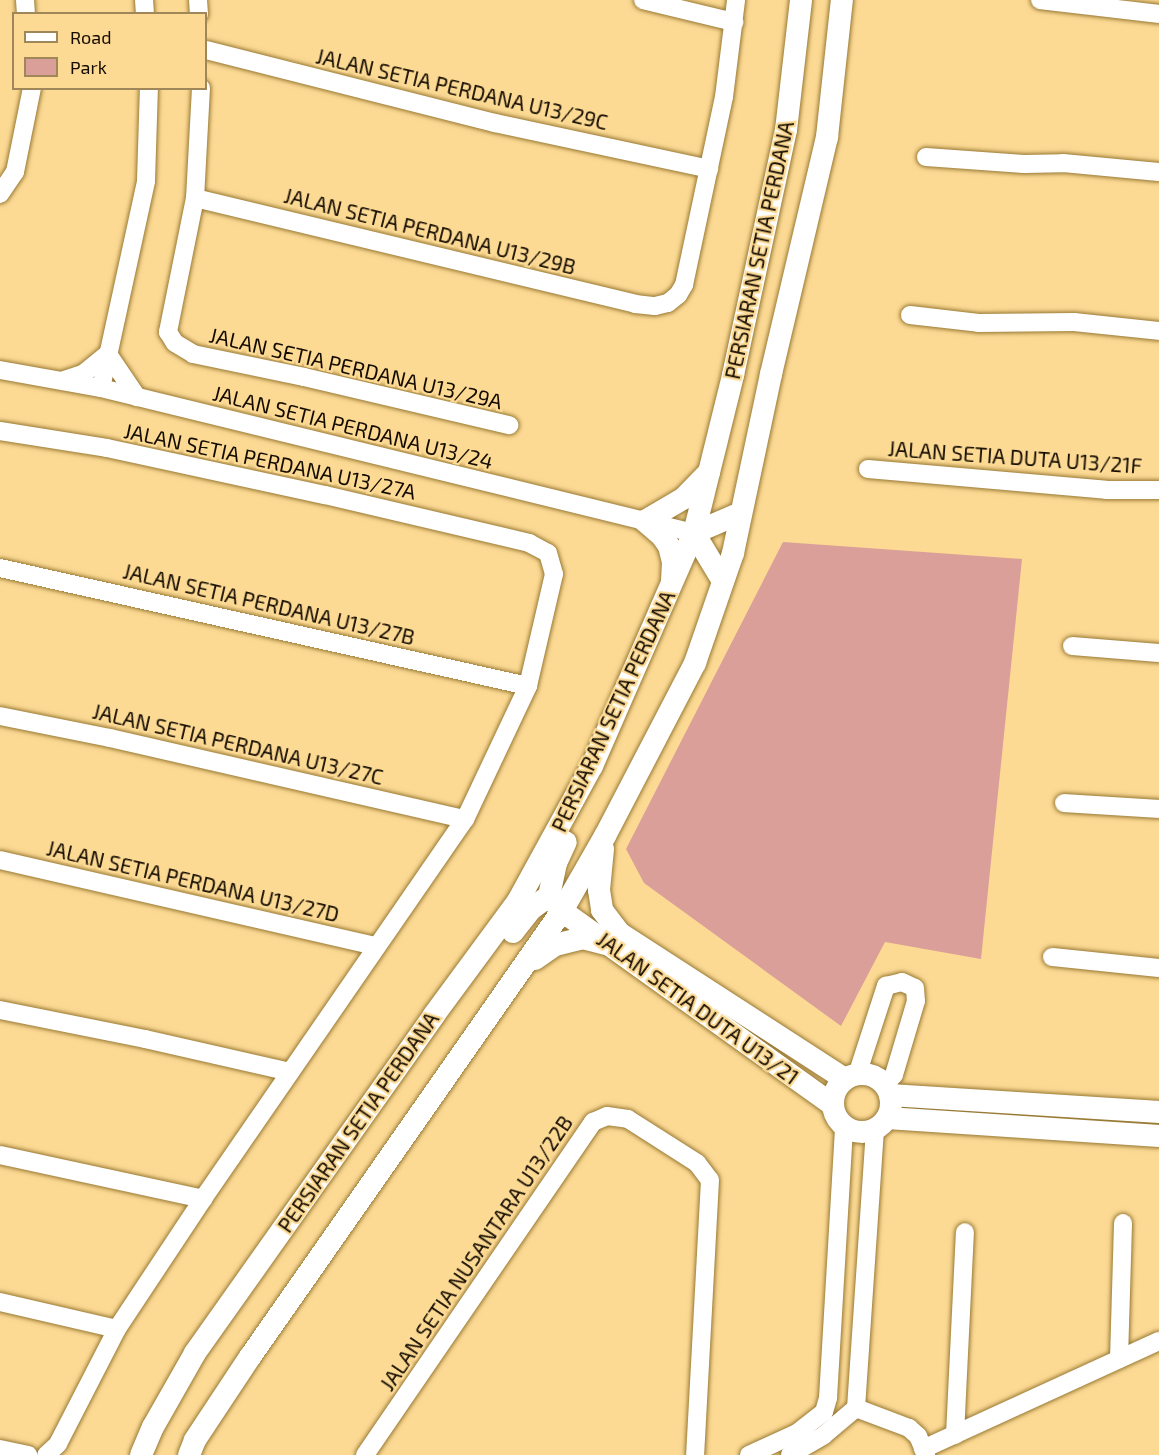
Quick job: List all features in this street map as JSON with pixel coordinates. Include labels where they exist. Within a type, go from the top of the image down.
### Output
[{"type":"main road","name":"PERSIARAN SETIA PERDANA","points":[[141,1455],[153,1427],[195,1353],[434,1015],[518,901],[587,776],[612,721],[694,533],[786,130],[801,0]]},
{"type":"main road","name":"PERSIARAN SETIA PERDANA","points":[[189,1450],[524,967],[560,902],[605,836],[695,663],[733,553],[827,137],[842,0]]},
{"type":"main road","points":[[672,585],[673,561],[669,546],[662,536],[645,521],[684,498],[709,472]]},
{"type":"main road","points":[[723,581],[694,533],[741,513]]},
{"type":"main road","points":[[434,1015],[470,986],[531,909],[560,902],[556,863],[594,788],[612,721]]},
{"type":"main road","points":[[524,967],[555,945],[583,938],[615,939],[602,910],[599,890],[605,836]]},
{"type":"main road","name":"JALAN SETIA DUTA U13/21","points":[[560,902],[615,939],[833,1105]]},
{"type":"main road","name":"JALAN SETIA DUTA U13/21","points":[[615,939],[851,1077]]},
{"type":"main road","points":[[881,1123],[891,1102],[887,1090],[872,1076],[851,1077],[834,1095],[833,1105],[835,1114],[844,1125],[858,1131],[881,1123],[1159,1136]]},
{"type":"main road","points":[[887,1090],[1159,1112]]},
{"type":"street","points":[[643,0],[734,22]]},
{"type":"street","points":[[709,169],[724,97],[736,0]]},
{"type":"street","points":[[1040,0],[1159,14]]},
{"type":"street","name":"JALAN SETIA PERDANA U13/29C","points":[[207,50],[495,123],[709,169]]},
{"type":"street","points":[[0,194],[15,172],[32,90]]},
{"type":"street","points":[[101,388],[146,182],[149,90]]},
{"type":"street","points":[[195,198],[201,90]]},
{"type":"street","points":[[926,158],[1024,164],[1063,163],[1159,172]]},
{"type":"street","name":"JALAN SETIA PERDANA U13/29B","points":[[195,198],[635,304],[655,306],[668,303],[678,295],[684,285],[709,169]]},
{"type":"street","name":"JALAN SETIA PERDANA U13/29A","points":[[195,198],[168,332],[175,343],[193,354],[304,376],[509,425]]},
{"type":"street","points":[[910,315],[979,323],[1074,322],[1159,331]]},
{"type":"street","points":[[62,381],[83,374],[108,354]]},
{"type":"street","points":[[108,354],[137,397]]},
{"type":"street","name":"JALAN SETIA PERDANA U13/24","points":[[0,370],[101,388],[694,533]]},
{"type":"street","name":"JALAN SETIA PERDANA U13/27A","points":[[0,431],[130,453],[325,495],[529,543],[548,553],[554,574],[528,686]]},
{"type":"street","name":"JALAN SETIA DUTA U13/21F","points":[[868,469],[1106,490],[1159,490]]},
{"type":"street","name":"JALAN SETIA PERDANA U13/27B","points":[[0,568],[528,686]]},
{"type":"street","points":[[1072,646],[1159,652]]},
{"type":"street","points":[[47,1455],[58,1444],[117,1329],[203,1199],[465,819],[528,686]]},
{"type":"street","name":"JALAN SETIA PERDANA U13/27C","points":[[0,716],[110,738],[465,819]]},
{"type":"street","points":[[1064,803],[1159,809]]},
{"type":"street","name":"JALAN SETIA PERDANA U13/27D","points":[[0,860],[376,946]]},
{"type":"street","points":[[1052,957],[1159,968]]},
{"type":"street","points":[[851,1077],[886,986],[902,982],[915,988],[916,1000],[887,1090]]},
{"type":"street","points":[[0,1010],[145,1039],[290,1072]]},
{"type":"street","name":"JALAN SETIA NUSANTARA U13/22B","points":[[365,1455],[593,1122],[607,1116],[627,1119],[697,1163],[710,1180],[695,1455]]},
{"type":"street","points":[[790,1455],[805,1448],[851,1414],[860,1381],[881,1123]]},
{"type":"street","points":[[824,1412],[829,1380],[844,1125]]},
{"type":"street","points":[[0,1155],[203,1199]]},
{"type":"street","points":[[1119,1359],[1123,1223]]},
{"type":"street","points":[[955,1435],[965,1232]]},
{"type":"street","points":[[0,1302],[117,1329]]},
{"type":"street","points":[[749,1455],[797,1432],[824,1412],[851,1414],[909,1428],[918,1436],[925,1452],[955,1435],[1159,1341]]},
{"type":"street","points":[[829,1380],[860,1381]]},
{"type":"street","points":[[0,1449],[28,1455]]},
{"type":"green space","points":[[783,542],[1022,559],[981,959],[885,942],[841,1026],[644,883],[626,849]]}]
